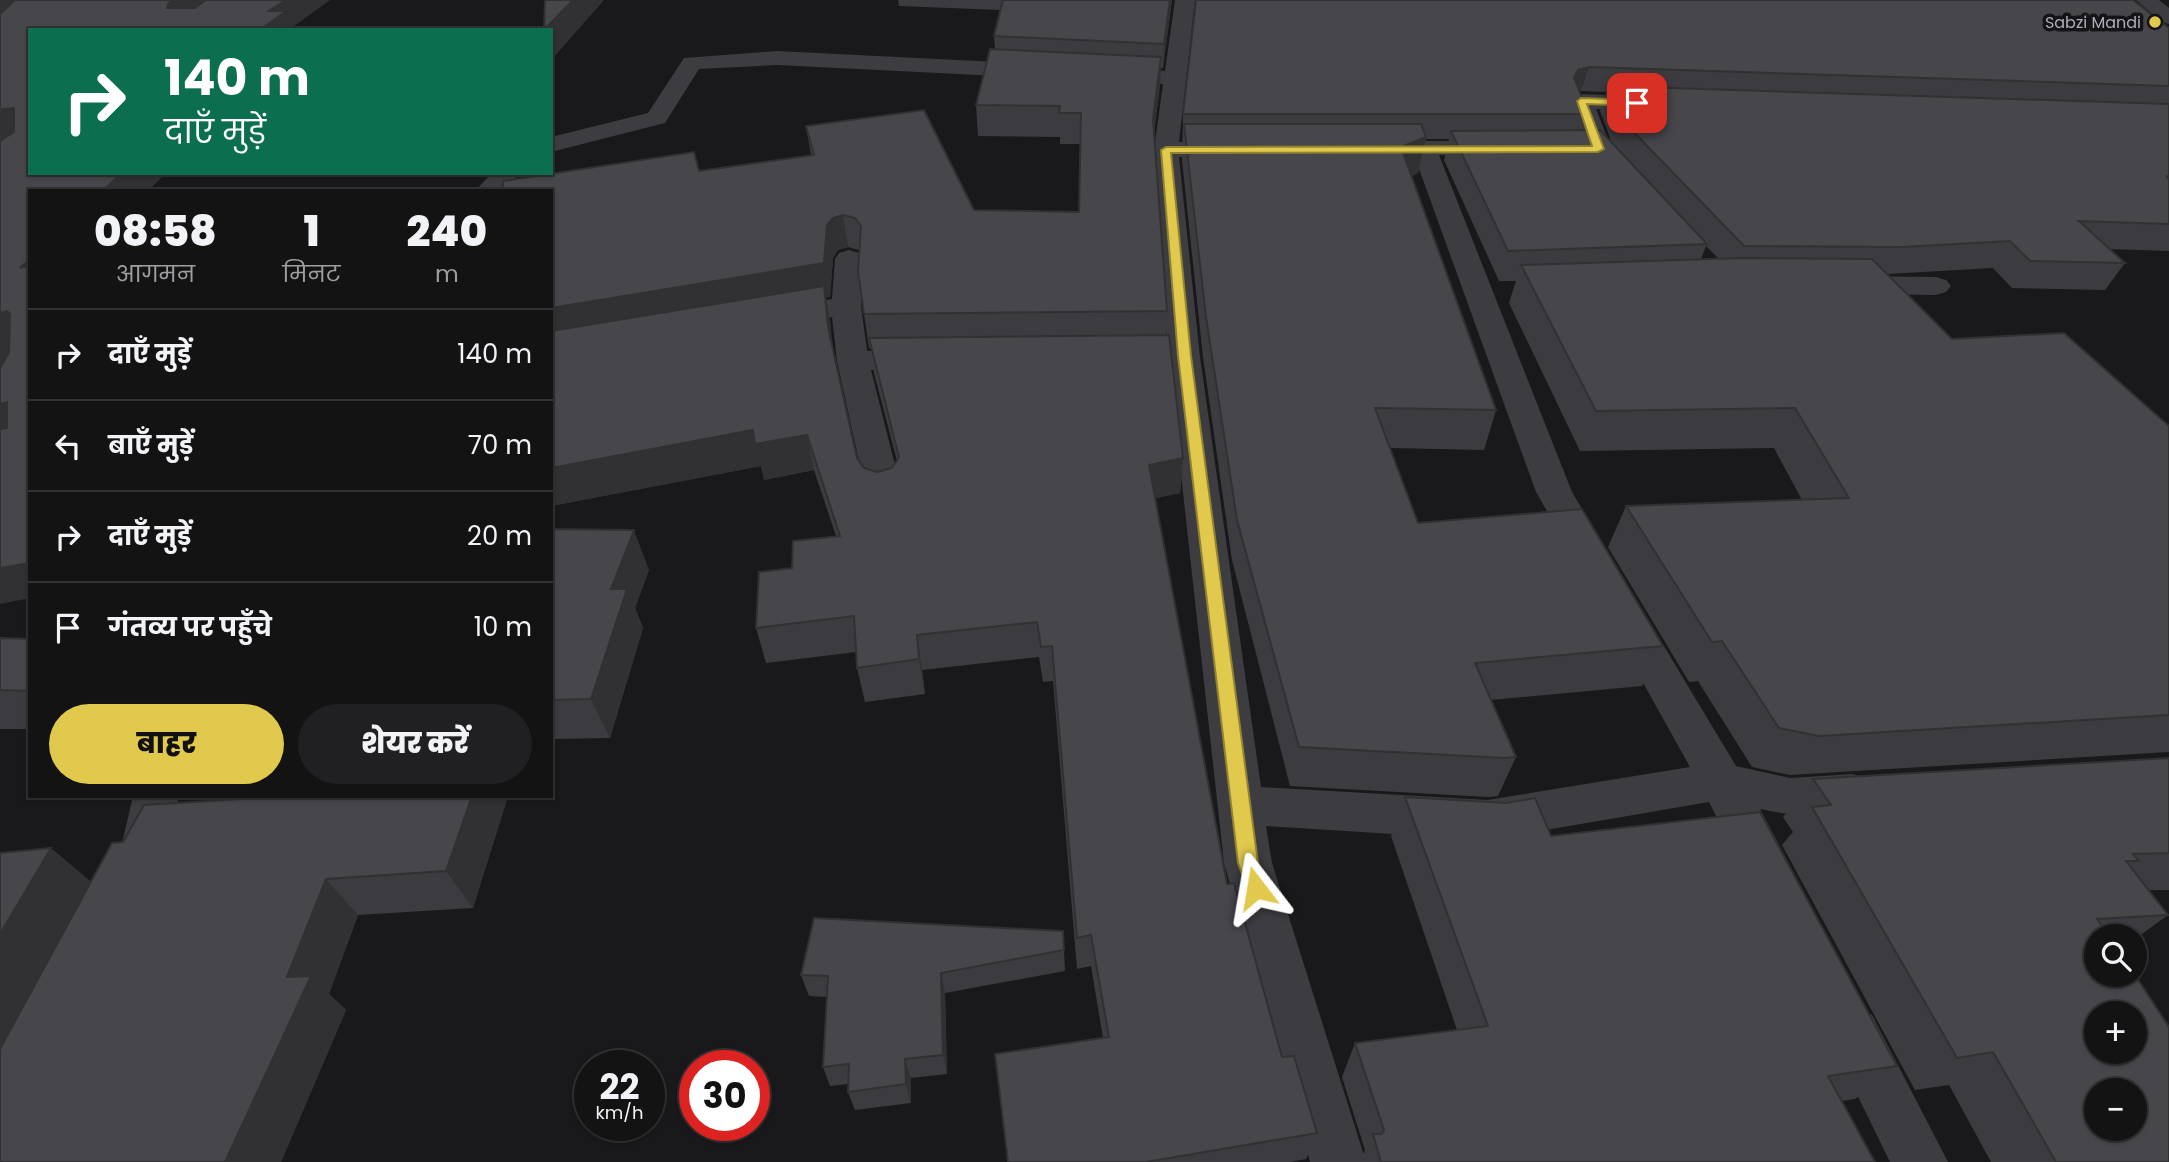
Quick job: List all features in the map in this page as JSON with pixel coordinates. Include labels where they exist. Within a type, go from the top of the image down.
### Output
[{"type":"street","points":[[1185,0],[1166,150],[1170,357],[1242,804],[1248,863],[1338,1162]]},
{"type":"street","points":[[2146,0],[2169,18]]},
{"type":"street","points":[[553,144],[657,118],[692,63],[777,58],[1056,72]]},
{"type":"street","points":[[1083,73],[1175,78]]},
{"type":"street","points":[[1634,188],[1598,149],[1581,101],[1679,104]]},
{"type":"street","points":[[1343,148],[1598,149]]},
{"type":"street","points":[[1424,148],[1495,293],[1554,492],[1721,781],[1779,891]]},
{"type":"street","points":[[1166,150],[1275,149]]},
{"type":"street","points":[[490,189],[505,175]]},
{"type":"street","points":[[849,259],[846,306],[853,361],[884,493]]},
{"type":"street","points":[[1816,285],[1936,286]]},
{"type":"street","points":[[752,322],[846,306]]},
{"type":"street","points":[[853,361],[950,360]]},
{"type":"street","points":[[1242,804],[1489,820],[1721,781],[1790,797],[1896,790]]},
{"type":"street","points":[[121,891],[146,843],[156,798]]},
{"type":"street","points":[[1837,1002],[1920,1162]]},
{"type":"building","points":[[15,0],[173,0],[167,8],[195,8],[206,0],[286,0],[269,11],[286,11],[263,28],[28,28],[28,175],[119,175],[105,189],[28,189],[28,261],[20,268],[28,266],[28,563],[0,568],[0,429],[7,428],[7,402],[0,404],[0,368],[9,353],[10,314],[7,311],[0,313],[0,141],[14,132],[14,108],[0,111],[0,14]]},
{"type":"building","points":[[545,0],[573,0],[546,28]]},
{"type":"building","points":[[1003,0],[1170,0],[1164,44],[994,36]]},
{"type":"building","points":[[1196,0],[2133,0],[2169,28],[2169,86],[1589,67],[1578,70],[1574,77],[1588,114],[1183,114]]},
{"type":"building","points":[[990,49],[1161,57],[1153,119],[1167,311],[864,314],[858,272],[861,226],[855,218],[843,215],[833,218],[827,225],[824,263],[553,308],[553,189],[503,189],[503,181],[694,152],[699,171],[814,155],[806,126],[924,110],[974,210],[1079,212],[1081,113],[1059,113],[1060,106],[976,105]]},
{"type":"building","points":[[1608,86],[2169,104],[2169,177],[2166,176],[2169,179],[2169,224],[2079,221],[2125,263],[2030,261],[2010,241],[1902,247],[1744,246],[1622,120]]},
{"type":"building","points":[[1184,124],[1421,124],[1426,137],[1401,147],[1496,410],[1375,408],[1418,523],[1582,509],[1663,646],[1475,663],[1516,757],[1299,747],[1237,520],[1206,317]]},
{"type":"building","points":[[1600,130],[1707,244],[1508,251],[1451,131]]},
{"type":"building","points":[[1740,258],[1872,259],[1952,339],[2064,333],[2169,426],[2169,715],[1819,736],[1779,728],[1722,641],[1712,642],[1626,506],[1849,498],[1795,408],[1596,411],[1521,265]]},
{"type":"building","points":[[824,286],[828,327],[857,458],[864,468],[877,472],[892,468],[899,457],[869,338],[1169,335],[1183,458],[1149,465],[1227,884],[1234,883],[1282,1057],[1294,1056],[1317,1133],[1146,1162],[1008,1162],[995,1054],[1109,1037],[1091,935],[1077,938],[1052,646],[1041,647],[1037,622],[917,635],[919,659],[857,668],[854,616],[756,628],[759,572],[792,568],[793,541],[840,536],[807,435],[755,444],[753,430],[553,468],[553,331]]},
{"type":"building","points":[[553,529],[634,530],[611,589],[627,589],[591,699],[553,700]]},
{"type":"building","points":[[0,638],[28,639],[28,691],[0,690]]},
{"type":"building","points":[[2169,758],[2169,853],[2133,854],[2139,861],[2126,861],[2168,915],[2097,919],[2101,924],[2084,924],[2084,987],[2143,987],[2169,1027],[2169,1162],[2056,1162],[1993,1052],[1957,1058],[1812,807],[1831,805],[1813,779]]},
{"type":"building","points":[[1405,797],[1506,803],[1535,798],[1551,836],[1760,812],[1897,1066],[1828,1076],[1875,1162],[1381,1162],[1373,1134],[1382,1134],[1384,1130],[1355,1043],[1488,1026]]},
{"type":"building","points":[[471,798],[446,871],[326,879],[287,977],[311,976],[225,1162],[0,1162],[0,1049],[112,843],[123,842],[144,805],[239,799]]},
{"type":"building","points":[[51,848],[0,934],[0,853]]},
{"type":"building","points":[[814,918],[1063,931],[1064,950],[941,973],[943,1055],[905,1059],[906,1084],[848,1092],[849,1064],[823,1067],[828,976],[801,975]]},
{"type":"place","name":"Sabzi Mandi","points":[[2155,22]]},
{"type":"route","points":[[1256,888],[1248,863],[1184,356],[1166,150],[1598,149],[1581,101],[1637,103]]}]
